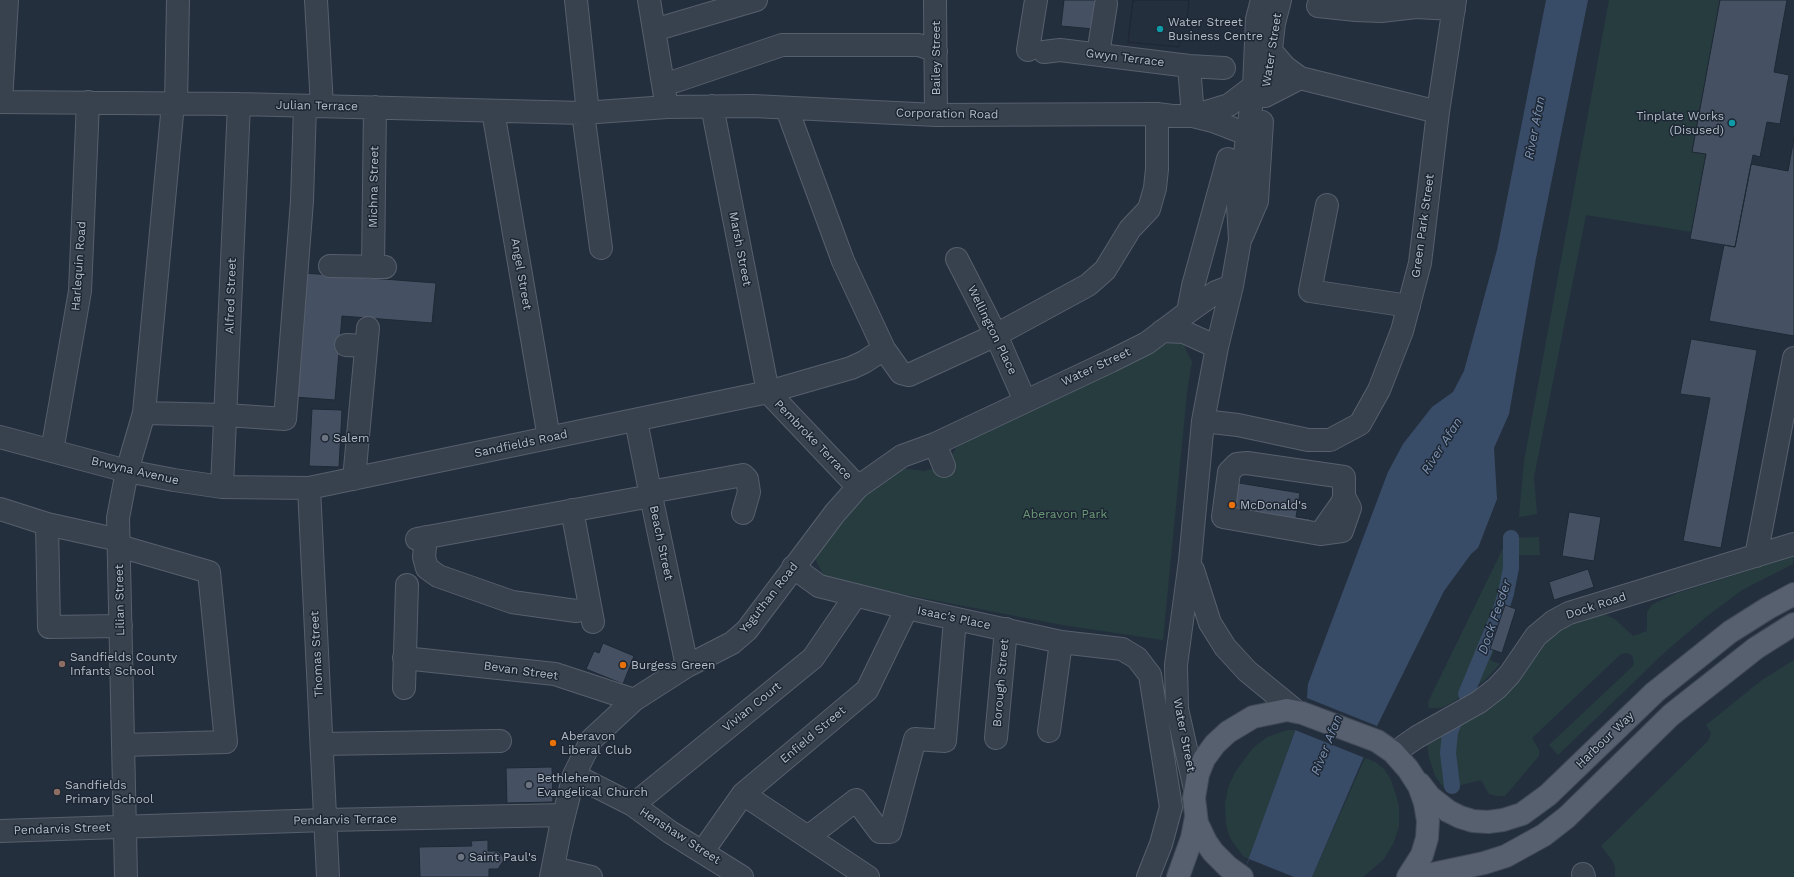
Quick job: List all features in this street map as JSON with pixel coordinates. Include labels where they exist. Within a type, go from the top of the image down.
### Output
[{"type":"main road","name":"Harbour Way","points":[[1413,775],[1430,796],[1448,811],[1460,817],[1473,821],[1488,822],[1503,820],[1522,814],[1548,795],[1655,692],[1694,660],[1730,632],[1768,608],[1794,594]]},
{"type":"main road","points":[[1418,877],[1484,863],[1499,858],[1544,835],[1567,817],[1671,715],[1756,648],[1794,624]]},
{"type":"main road","points":[[1178,877],[1192,838],[1196,817],[1194,789],[1204,759],[1215,744],[1228,732],[1253,717],[1275,711],[1299,712],[1378,741],[1396,755],[1413,775],[1425,803],[1428,821],[1427,838],[1422,855],[1414,870],[1408,877]]},
{"type":"main road","points":[[1196,817],[1206,842],[1213,852],[1228,867],[1242,877]]},
{"type":"street","name":"Lilian Street","points":[[126,877],[118,518],[127,471],[144,413],[175,104],[178,0]]},
{"type":"street","points":[[144,413],[226,415],[285,419],[302,201],[314,106],[316,0]]},
{"type":"street","points":[[576,0],[585,113],[601,248]]},
{"type":"street","points":[[649,0],[667,107]]},
{"type":"street","points":[[654,30],[756,0]]},
{"type":"street","name":"Bailey Street","points":[[935,0],[936,115]]},
{"type":"street","name":"Gwyn Terrace","points":[[1036,0],[1048,48],[1189,66],[1224,68]]},
{"type":"street","name":"Water Street","points":[[1240,240],[1258,201],[1261,99],[1257,19],[1262,0]]},
{"type":"street","name":"Water Street","points":[[1194,789],[1177,709],[1176,665],[1190,562],[1203,421],[1232,286],[1240,240],[1238,205],[1247,134],[1261,99],[1271,51],[1274,23],[1280,0]]},
{"type":"street","points":[[0,102],[5,2]]},
{"type":"street","points":[[1098,54],[1106,4]]},
{"type":"street","points":[[1318,6],[1381,11],[1454,4]]},
{"type":"street","name":"Green Park Street","points":[[1203,421],[1238,425],[1308,440],[1330,440],[1360,424],[1379,390],[1402,331],[1420,263],[1438,112],[1454,4]]},
{"type":"street","points":[[663,82],[676,81],[782,44],[919,46],[936,51]]},
{"type":"street","points":[[1271,51],[1285,67],[1300,78],[1438,112]]},
{"type":"street","points":[[1189,66],[1192,116],[1213,121],[1247,134],[1261,99],[1300,78]]},
{"type":"street","name":"Corporation Road","points":[[632,110],[667,107],[753,106],[787,109],[936,115],[1157,114],[1192,116],[1229,105],[1261,99]]},
{"type":"street","name":"Julian Terrace","points":[[0,102],[239,104],[585,113],[632,110]]},
{"type":"street","name":"Harlequin Road","points":[[52,451],[80,291],[88,102]]},
{"type":"street","name":"Alfred Street","points":[[222,487],[239,104]]},
{"type":"street","name":"Marsh Street","points":[[712,106],[768,392]]},
{"type":"street","name":"Michna Street","points":[[330,266],[379,267],[375,107]]},
{"type":"street","points":[[787,109],[843,261],[884,349],[901,373],[909,375],[996,335],[1088,285],[1105,270],[1130,229],[1149,209],[1157,169],[1157,114]]},
{"type":"street","name":"Angel Street","points":[[493,111],[549,438]]},
{"type":"street","points":[[1188,312],[1193,286],[1228,159]]},
{"type":"street","points":[[1327,205],[1310,291],[1409,306]]},
{"type":"street","name":"Wellington Place","points":[[957,259],[996,335],[1026,401]]},
{"type":"street","name":"Water Street","points":[[858,487],[902,456],[935,444],[1147,343],[1216,292],[1232,286]]},
{"type":"street","points":[[1162,331],[1184,332],[1218,347]]},
{"type":"street","points":[[354,480],[360,340]]},
{"type":"street","name":"Sandfields Road","points":[[272,487],[309,488],[354,480],[768,392],[851,368],[864,362],[884,349]]},
{"type":"street","points":[[1756,556],[1794,358]]},
{"type":"street","name":"Pembroke Terrace","points":[[768,392],[858,487]]},
{"type":"street","name":"Beach Street","points":[[636,421],[687,666]]},
{"type":"street","points":[[1307,471],[1308,440]]},
{"type":"street","name":"Brwyna Avenue","points":[[1,443],[52,451],[127,471],[174,480],[222,487],[272,487]]},
{"type":"street","points":[[935,444],[944,466]]},
{"type":"street","points":[[1246,463],[1307,471],[1344,487],[1350,508],[1342,532],[1320,534],[1223,517],[1229,472],[1237,464],[1246,463]]},
{"type":"street","points":[[572,510],[592,615],[576,611],[512,602],[438,576],[427,568],[421,538],[572,510],[743,475],[747,479],[749,492],[743,513]]},
{"type":"street","name":"Ysguthan Road","points":[[552,873],[574,775],[592,739],[634,700],[687,666],[732,643],[746,630],[835,513],[858,487]]},
{"type":"street","name":"Thomas Street","points":[[309,488],[328,877]]},
{"type":"street","points":[[0,509],[47,524],[119,543],[209,572],[226,742],[123,745]]},
{"type":"street","points":[[47,524],[49,627],[121,626]]},
{"type":"street","name":"Dock Road","points":[[1396,755],[1404,746],[1417,737],[1479,702],[1498,688],[1510,674],[1536,636],[1554,621],[1569,613],[1794,544]]},
{"type":"street","name":"Water Street","points":[[1190,562],[1203,607],[1210,623],[1225,647],[1247,671],[1299,712]]},
{"type":"street","name":"Isaac's Place","points":[[793,567],[818,586],[856,594],[907,608],[1060,642],[1122,649],[1137,658],[1150,674],[1171,807],[1161,844],[1148,877]]},
{"type":"street","points":[[404,688],[407,585]]},
{"type":"street","name":"Vivian Court","points":[[633,805],[813,658],[856,594]]},
{"type":"street","name":"Enfield Street","points":[[703,851],[743,794],[867,690],[907,608]]},
{"type":"street","points":[[808,837],[856,800],[880,832],[890,832],[915,739],[945,741],[955,619]]},
{"type":"street","name":"Borough Street","points":[[996,738],[1006,629]]},
{"type":"street","points":[[1049,730],[1060,642]]},
{"type":"street","name":"Bevan Street","points":[[404,658],[555,674],[634,700]]},
{"type":"street","points":[[322,744],[500,741]]},
{"type":"street","name":"Henshaw Street","points":[[574,775],[633,805],[670,832],[703,851],[742,877]]},
{"type":"street","points":[[743,794],[868,877]]},
{"type":"street","name":"Pendarvis Terrace","points":[[125,826],[564,815]]},
{"type":"street","name":"Pendarvis Street","points":[[0,831],[125,826]]},
{"type":"street","points":[[552,873],[582,876]]},
{"type":"green space","points":[[1609,0],[1720,0],[1692,152],[1706,154],[1692,232],[1586,215],[1534,477],[1537,514],[1519,517],[1524,461]]},
{"type":"green space","name":"Aberavon Park","points":[[1169,342],[1183,344],[1192,362],[1187,392],[1163,640],[1062,625],[856,585],[824,576],[812,553],[866,492],[900,468],[924,471],[944,466],[959,444],[1152,348]]},
{"type":"green space","points":[[1539,537],[1540,555],[1514,555],[1510,588],[1490,649],[1494,651],[1490,660],[1500,664],[1485,680],[1453,702],[1441,708],[1429,708],[1429,700],[1508,538]]},
{"type":"green space","points":[[1794,556],[1793,564],[1742,590],[1706,617],[1665,652],[1558,755],[1549,745],[1633,666],[1634,662],[1632,655],[1627,653],[1621,654],[1532,738],[1539,750],[1539,756],[1505,796],[1489,794],[1481,780],[1445,789],[1435,776],[1429,757],[1427,745],[1429,741],[1529,658],[1557,629],[1596,615],[1605,614],[1616,620],[1633,636],[1647,631],[1647,612],[1652,605],[1657,602],[1678,593]]},
{"type":"green space","points":[[1794,660],[1794,877],[1615,877],[1615,867],[1612,860],[1601,846],[1708,741],[1711,733],[1706,725],[1762,680]]},
{"type":"green space","points":[[1287,730],[1295,730],[1249,859],[1243,856],[1230,838],[1226,825],[1225,804],[1228,788],[1235,772],[1253,748],[1267,737]]},
{"type":"green space","points":[[1365,758],[1375,762],[1384,769],[1390,778],[1396,795],[1399,806],[1399,827],[1393,844],[1384,859],[1363,877],[1312,877]]},
{"type":"water","name":"River Afan","points":[[1546,0],[1588,0],[1536,258],[1509,414],[1494,448],[1497,499],[1478,548],[1471,554],[1444,591],[1377,726],[1312,877],[1242,877],[1307,698],[1308,684],[1388,472],[1403,444],[1432,407],[1453,392],[1464,371],[1497,250]]},
{"type":"pier","points":[[1307,698],[1377,726],[1365,758],[1295,730]]},
{"type":"pier","points":[[1249,859],[1294,877],[1242,877]]},
{"type":"building","points":[[1064,0],[1097,0],[1094,29],[1061,26]]},
{"type":"building","name":"Water Street Business Centre","points":[[1133,0],[1189,0],[1187,20],[1192,20],[1190,39],[1180,38],[1179,47],[1128,42]]},
{"type":"building","name":"Water Street Business Centre","points":[[1133,0],[1189,0],[1187,20],[1192,20],[1190,39],[1180,38],[1179,47],[1128,42]]},
{"type":"building","name":"Tinplate Works (Disused)","points":[[1720,0],[1787,0],[1774,72],[1789,75],[1780,124],[1767,122],[1760,157],[1753,155],[1735,247],[1690,239],[1706,154],[1692,152]]},
{"type":"building","points":[[1794,138],[1794,336],[1709,321],[1724,245],[1735,247],[1751,164],[1788,171]]},
{"type":"building","points":[[304,273],[436,283],[432,323],[342,316],[335,400],[294,397]]},
{"type":"building","points":[[1691,339],[1757,350],[1721,548],[1683,541],[1710,398],[1680,394]]},
{"type":"building","name":"Salem","points":[[312,409],[342,410],[339,467],[309,466]]},
{"type":"building","points":[[1233,482],[1300,493],[1296,517],[1310,519],[1308,530],[1228,516]]},
{"type":"building","points":[[1569,512],[1601,517],[1594,561],[1562,556]]},
{"type":"building","points":[[1588,569],[1594,587],[1554,600],[1549,582]]},
{"type":"building","points":[[1505,605],[1516,609],[1502,653],[1490,649]]},
{"type":"building","points":[[603,643],[634,656],[623,684],[586,669],[594,651],[599,653]]},
{"type":"building","name":"Bethlehem Evangelical Church","points":[[552,767],[553,802],[507,803],[506,768]]},
{"type":"building","name":"Saint Paul's","points":[[488,840],[488,851],[498,851],[504,860],[498,869],[489,869],[489,877],[420,877],[419,847],[472,846],[471,841]]},
{"type":"waterway","name":"Dock Feeder","points":[[1466,694],[1500,612],[1506,593],[1511,568],[1511,538]]},
{"type":"waterway","name":"Dock Feeder","points":[[1452,786],[1448,753],[1450,732],[1454,722]]},
{"type":"place","name":"Water Street Business Centre","points":[[1160,29]]},
{"type":"place","name":"Tinplate Works (Disused)","points":[[1732,123]]},
{"type":"place","name":"Salem","points":[[325,438]]},
{"type":"place","name":"McDonald's","points":[[1232,505]]},
{"type":"place","name":"Sandfields County Infants School","points":[[62,664]]},
{"type":"place","name":"Burgess Green","points":[[623,665]]},
{"type":"place","name":"Aberavon Liberal Club","points":[[553,743]]},
{"type":"place","name":"Bethlehem Evangelical Church","points":[[529,785]]},
{"type":"place","name":"Sandfields Primary School","points":[[57,792]]},
{"type":"place","name":"Saint Paul's","points":[[461,857]]}]
